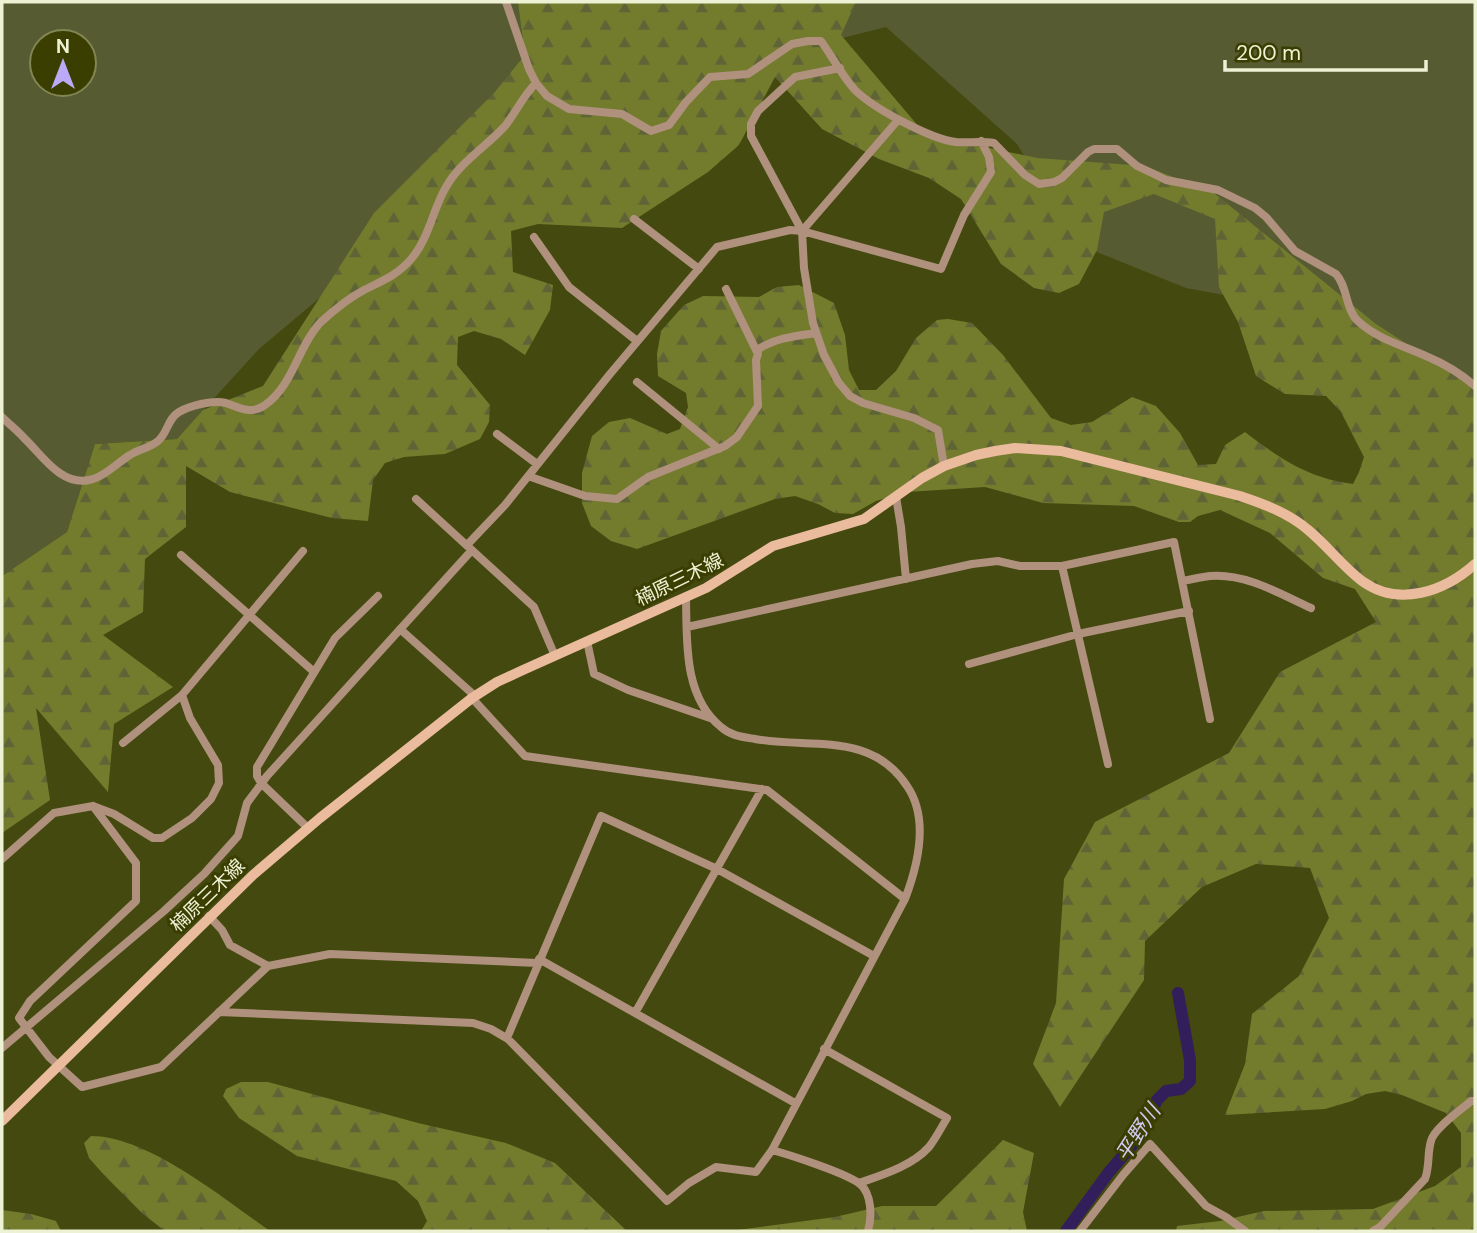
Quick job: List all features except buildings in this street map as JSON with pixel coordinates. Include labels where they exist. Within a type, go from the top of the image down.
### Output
[{"type":"main road","name":"楠原三木線","points":[[2,1121],[253,874],[473,697],[497,682],[687,597],[731,574],[773,545],[849,526],[864,519],[944,466],[995,451],[1061,451],[1240,496],[1263,503],[1285,515],[1307,529],[1363,582],[1378,590],[1394,593],[1416,594],[1441,588],[1460,578],[1475,564]]},
{"type":"street","points":[[506,2],[528,69],[536,83],[562,107],[622,114],[651,131],[669,125],[710,77],[748,75],[792,44],[821,41],[848,82],[868,102],[898,120],[956,142],[994,143],[1025,175],[1039,184],[1062,178],[1094,149],[1117,149],[1137,166],[1166,180],[1196,184],[1231,195],[1266,217],[1295,251],[1341,279],[1357,321],[1387,340],[1430,357],[1464,376],[1475,386]]},
{"type":"street","points":[[840,68],[795,77],[758,111],[751,124],[751,136],[802,231],[808,303],[816,333],[839,383],[850,396],[863,403],[914,418],[938,430],[944,466]]},
{"type":"street","points":[[2,417],[51,466],[76,481],[90,480],[131,454],[157,442],[170,420],[180,411],[213,402],[241,410],[257,410],[281,390],[310,335],[321,322],[354,296],[399,272],[414,257],[457,170],[506,124],[523,96],[536,83]]},
{"type":"street","points":[[802,231],[898,120]]},
{"type":"street","points":[[2,1048],[164,911],[204,874],[238,836],[247,803],[261,783],[470,548],[717,247],[790,230],[802,231],[942,269],[964,215],[991,172],[989,157],[981,141]]},
{"type":"street","points":[[634,219],[699,269]]},
{"type":"street","points":[[534,237],[569,287],[638,341]]},
{"type":"street","points":[[528,476],[585,496],[617,499],[648,477],[719,449],[737,437],[758,406],[757,351],[726,289]]},
{"type":"street","points":[[757,351],[776,341],[816,333]]},
{"type":"street","points":[[637,382],[719,449]]},
{"type":"street","points":[[497,434],[537,464]]},
{"type":"street","points":[[896,497],[906,579]]},
{"type":"street","points":[[416,499],[534,607],[555,656]]},
{"type":"street","points":[[687,627],[983,562],[998,561],[1020,566],[1062,566],[1174,542],[1210,719]]},
{"type":"street","points":[[123,743],[181,695],[303,551]]},
{"type":"street","points":[[181,555],[313,671]]},
{"type":"street","points":[[1062,566],[1108,764]]},
{"type":"street","points":[[1183,581],[1211,576],[1230,577],[1261,585],[1311,608]]},
{"type":"street","points":[[308,828],[261,783],[257,776],[257,766],[335,638],[378,596]]},
{"type":"street","points":[[219,1012],[473,1023],[491,1028],[507,1038],[667,1200],[716,1167],[757,1172],[772,1150],[905,899],[913,880],[920,822],[911,792],[900,775],[877,757],[825,743],[767,741],[735,736],[713,719],[704,709],[692,683],[687,597]]},
{"type":"street","points":[[969,664],[1078,634],[1189,611]]},
{"type":"street","points":[[400,629],[473,697],[525,757],[762,789],[905,899]]},
{"type":"street","points":[[587,641],[594,674],[628,690],[713,719]]},
{"type":"street","points":[[2,859],[54,813],[93,806],[114,814],[153,838],[162,838],[192,818],[211,799],[219,783],[218,765],[190,718],[181,695]]},
{"type":"street","points":[[635,1013],[762,789]]},
{"type":"street","points":[[93,806],[136,863],[136,901],[30,1002],[19,1018],[58,1065],[82,1087],[161,1067],[268,966],[330,954],[538,961],[795,1103]]},
{"type":"street","points":[[507,1038],[601,816],[717,869],[874,956]]},
{"type":"street","points":[[209,916],[222,930],[230,946],[268,966]]},
{"type":"street","points":[[824,1049],[947,1118],[933,1141],[919,1155],[896,1169],[859,1184]]},
{"type":"street","points":[[1373,1231],[1425,1180],[1429,1170],[1433,1134],[1471,1101],[1475,1101]]},
{"type":"street","points":[[1080,1231],[1150,1144],[1206,1206],[1245,1231]]},
{"type":"street","points":[[772,1150],[847,1177],[859,1184],[869,1200],[871,1213],[868,1231]]},
{"type":"green space","points":[[2,2],[1475,2],[1475,387],[1307,310],[1186,288],[1077,244],[1017,144],[886,27],[795,50],[486,158],[259,349],[177,439],[95,444],[67,532],[2,576]]},
{"type":"green space","points":[[518,2],[856,2],[841,35],[925,134],[1037,158],[1145,166],[1214,193],[1376,324],[1475,388],[1475,1231],[1176,1231],[1177,1226],[1220,1221],[1264,1211],[1373,1209],[1435,1186],[1461,1167],[1461,1133],[1446,1113],[1385,1091],[1366,1094],[1325,1109],[1225,1115],[1245,1064],[1252,1014],[1299,976],[1329,918],[1310,868],[1256,864],[1202,887],[1145,941],[1144,980],[1060,1107],[1033,1064],[1056,1003],[1064,879],[1095,822],[1229,753],[1280,672],[1376,622],[1355,589],[1323,578],[1270,533],[1220,510],[1198,516],[1190,522],[1179,522],[1134,506],[1043,503],[985,487],[907,492],[876,501],[853,514],[835,513],[795,496],[775,499],[637,549],[611,541],[591,526],[582,503],[582,473],[592,436],[609,422],[630,418],[667,434],[680,429],[688,407],[686,393],[658,376],[657,354],[661,331],[684,305],[703,296],[759,297],[777,287],[799,285],[834,303],[845,335],[849,370],[859,390],[876,390],[896,371],[916,338],[937,320],[948,319],[972,323],[1003,355],[1051,418],[1071,425],[1092,422],[1132,397],[1156,406],[1180,433],[1198,465],[1216,464],[1225,445],[1245,432],[1283,459],[1322,477],[1353,484],[1359,472],[1364,457],[1341,412],[1326,396],[1285,394],[1256,376],[1238,322],[1219,287],[1215,219],[1154,194],[1104,212],[1097,250],[1079,284],[1059,293],[1034,288],[1001,264],[961,199],[929,178],[879,159],[822,129],[775,77],[739,145],[708,172],[622,228],[538,224],[511,231],[513,272],[553,285],[550,310],[525,355],[501,339],[474,331],[458,337],[457,365],[490,405],[489,422],[480,439],[445,454],[404,457],[385,463],[373,480],[368,521],[332,518],[230,492],[186,466],[186,527],[145,559],[143,612],[103,635],[173,687],[114,724],[108,792],[36,708],[50,800],[2,833],[2,576],[67,532],[95,444],[177,439],[203,410],[263,386],[374,213],[494,93],[525,55]]},
{"type":"green space","points":[[241,1082],[268,1082],[418,1123],[506,1143],[555,1163],[627,1231],[421,1231],[427,1221],[418,1201],[396,1181],[297,1156],[239,1118],[223,1096],[226,1089]]},
{"type":"green space","points":[[91,1136],[137,1146],[161,1158],[270,1231],[165,1231],[143,1214],[89,1158],[84,1143]]},
{"type":"green space","points":[[1003,1140],[1034,1153],[1023,1212],[1027,1231],[729,1231],[835,1217],[882,1206],[936,1206]]},
{"type":"green space","points":[[2,1210],[56,1221],[61,1231],[2,1231]]},
{"type":"waterway","name":"平野川","points":[[1066,1231],[1109,1172],[1141,1135],[1157,1100],[1166,1091],[1181,1089],[1190,1081],[1190,1060],[1178,993]]}]
